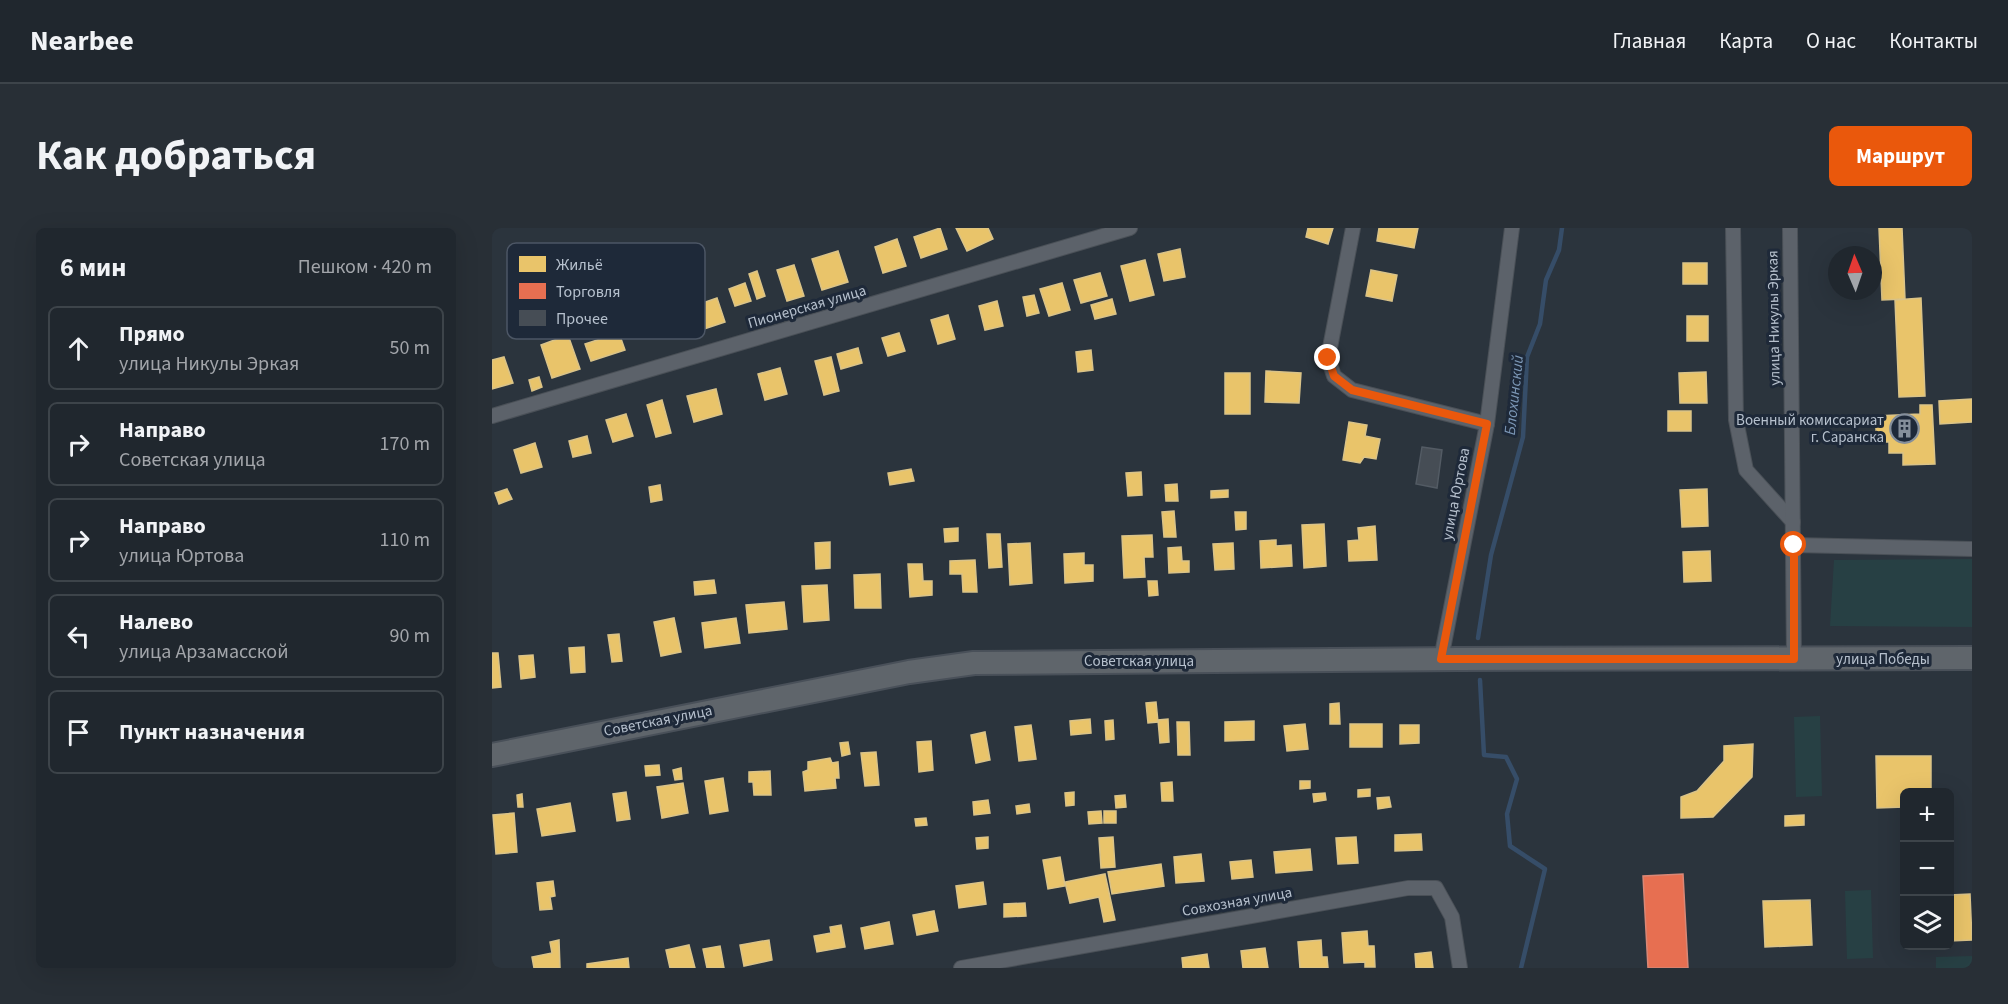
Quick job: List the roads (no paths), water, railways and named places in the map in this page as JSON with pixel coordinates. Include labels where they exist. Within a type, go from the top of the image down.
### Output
[{"type":"main road","name":"улица Победы","points":[[1794,659],[1972,658]]},
{"type":"main road","name":"Советская улица","points":[[492,755],[886,677],[974,663],[1794,659]]},
{"type":"street","name":"Пионерская улица","points":[[492,416],[1130,228]]},
{"type":"street","points":[[1353,228],[1328,358],[1334,376],[1352,390],[1487,424]]},
{"type":"street","name":"улица Юртова","points":[[1441,659],[1487,424],[1512,228]]},
{"type":"street","points":[[1733,228],[1736,420],[1746,470],[1793,522]]},
{"type":"street","name":"улица Никулы Эркая","points":[[1790,228],[1794,659]]},
{"type":"street","points":[[1794,545],[1972,549]]},
{"type":"street","name":"Совхозная улица","points":[[961,968],[1408,888],[1436,888],[1452,917],[1460,968]]},
{"type":"waterway","name":"Блохинский","points":[[1478,638],[1491,555],[1523,437],[1527,357],[1540,324],[1546,280],[1559,250],[1562,228]]},
{"type":"waterway","name":"Блохинский","points":[[1480,680],[1484,755],[1506,757],[1517,779],[1507,814],[1510,846],[1545,869],[1521,968]]},
{"type":"place","name":"Военный комиссариат г. Саранска","points":[[1905,429]]}]
